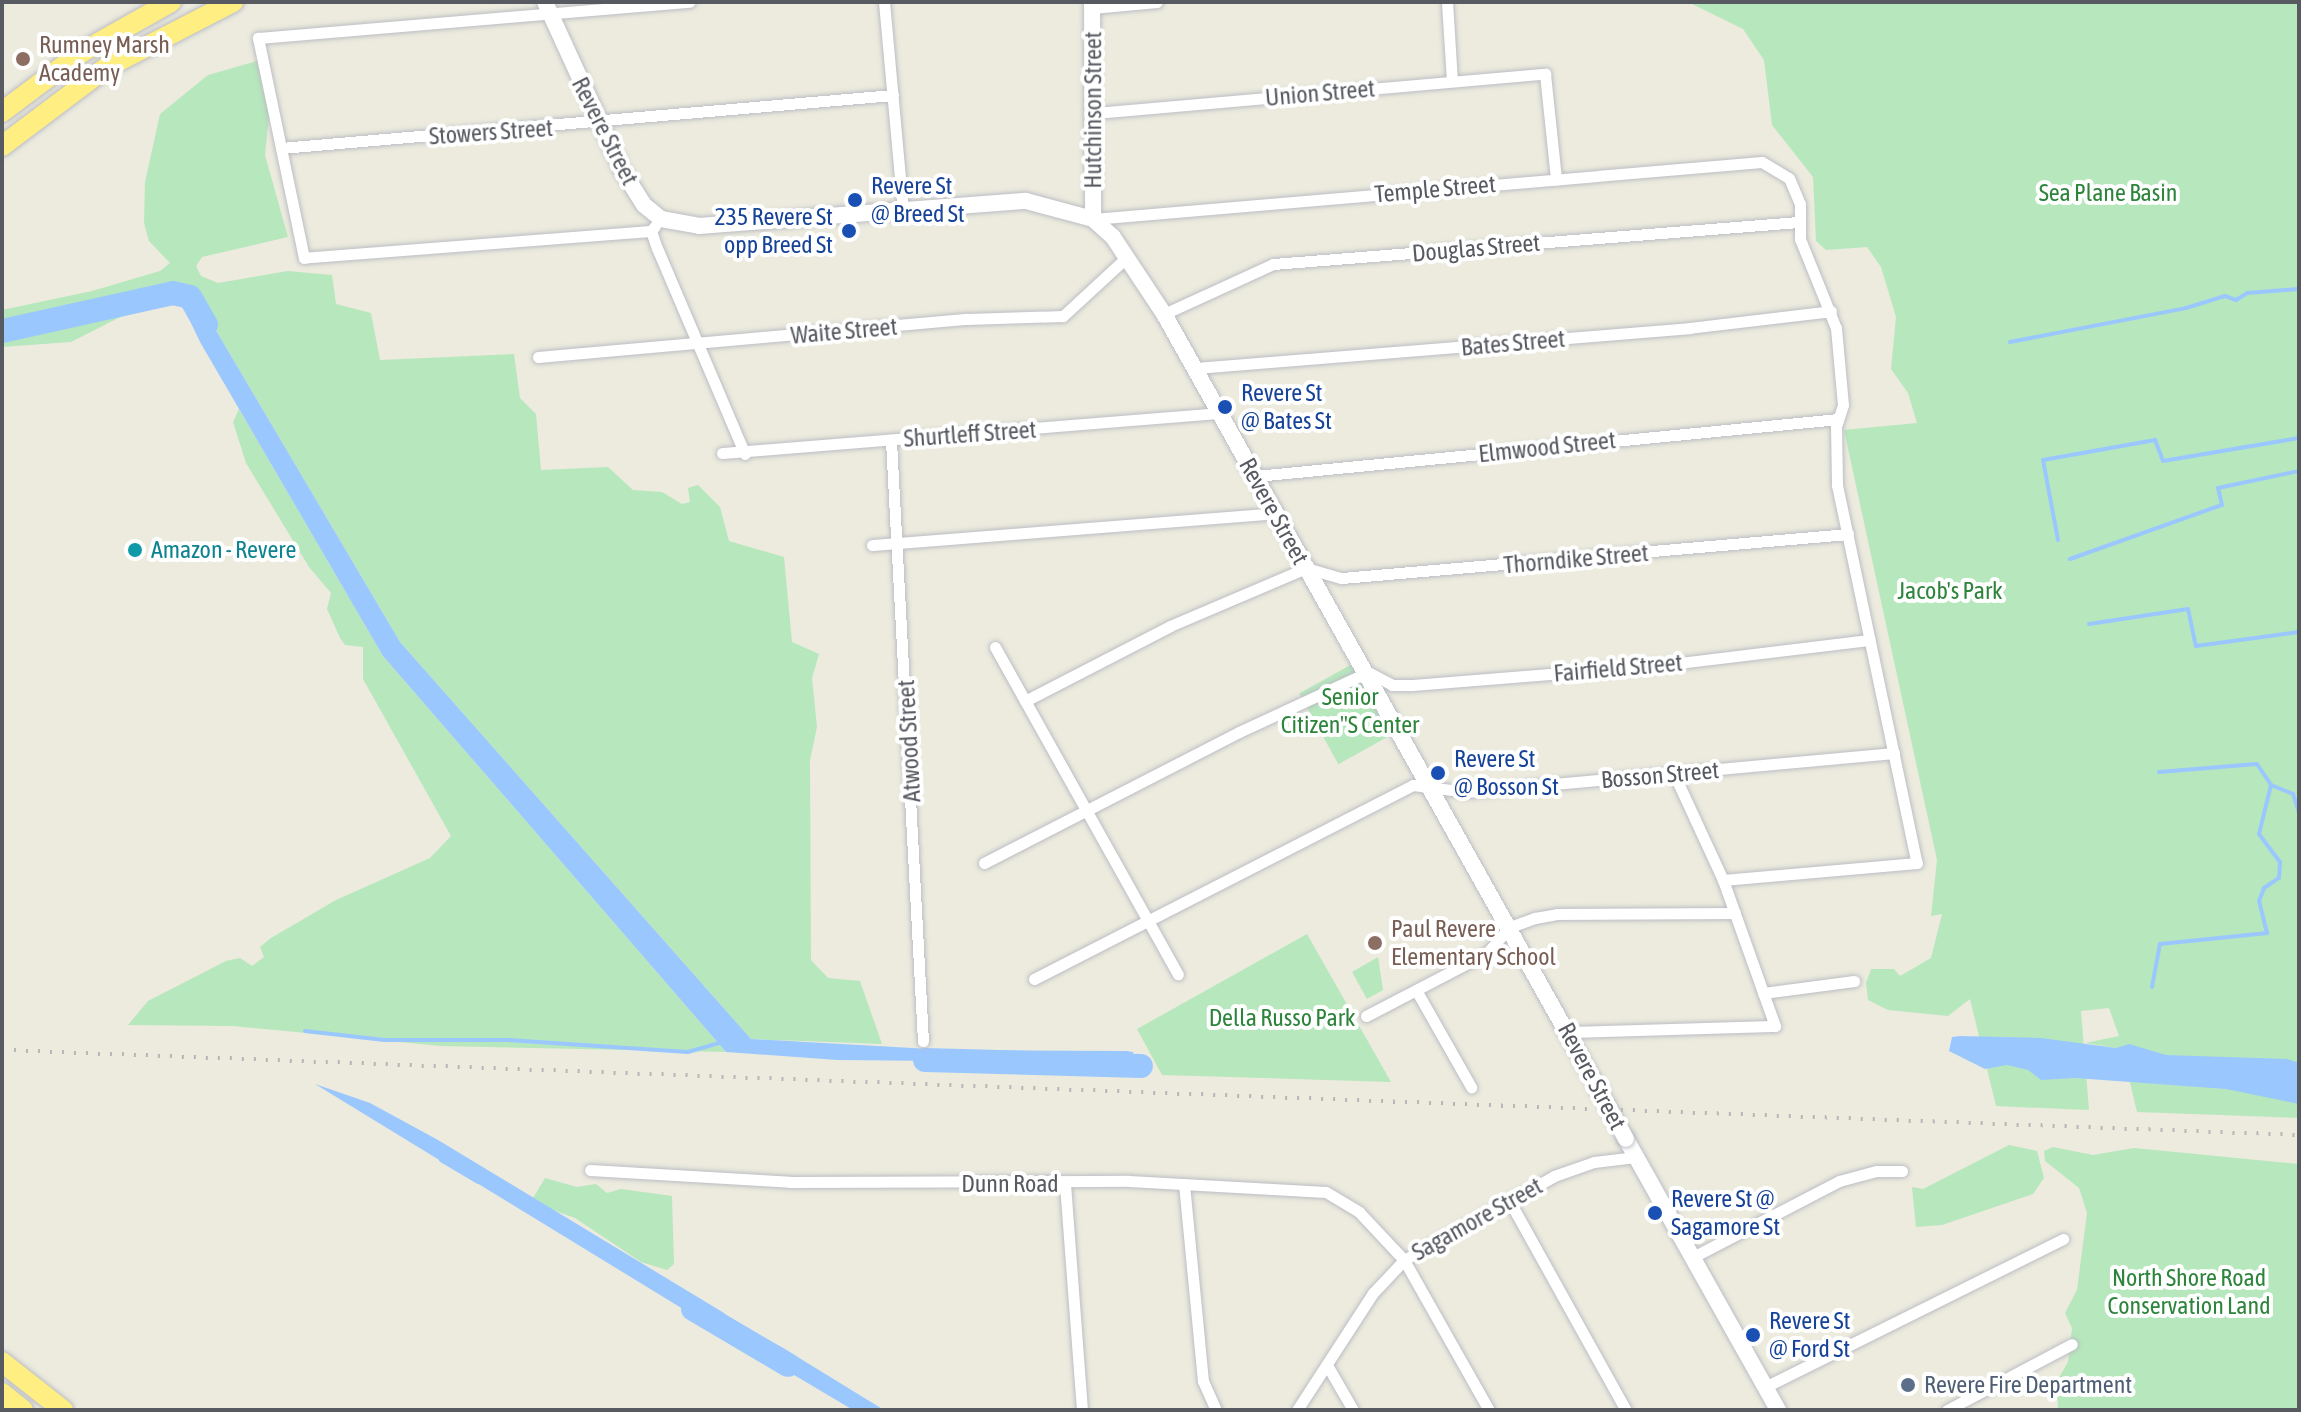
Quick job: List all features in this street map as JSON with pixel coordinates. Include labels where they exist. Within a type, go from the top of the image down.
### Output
[{"type":"highway","points":[[2,112],[82,52],[171,2]]},
{"type":"highway","points":[[2,146],[107,67],[233,2]]},
{"type":"highway","points":[[2,1362],[63,1410]]},
{"type":"highway","points":[[2,1393],[23,1410]]},
{"type":"main road","name":"Hutchinson Street","points":[[1092,5],[1095,113],[1093,219]]},
{"type":"main road","name":"Revere Street","points":[[548,8],[622,170],[656,225]]},
{"type":"main road","points":[[656,225],[699,226],[1026,201],[1093,219]]},
{"type":"main road","name":"Revere Street","points":[[1093,219],[1128,256],[1164,314],[1368,672],[1427,784],[1510,927],[1778,1410]]},
{"type":"street","points":[[689,2],[548,8],[258,38],[304,258],[656,225],[699,344],[745,454]]},
{"type":"street","points":[[884,2],[903,211]]},
{"type":"street","points":[[1092,5],[1157,2]]},
{"type":"street","points":[[1447,2],[1452,81]]},
{"type":"street","name":"Union Street","points":[[1095,113],[1545,74],[1556,179]]},
{"type":"street","name":"Stowers Street","points":[[281,148],[600,124],[893,95]]},
{"type":"street","name":"Temple Street","points":[[1093,219],[1762,162],[1776,166],[1789,178],[1800,204],[1799,222]]},
{"type":"street","points":[[1723,880],[1917,863],[1834,461],[1838,419],[1843,405],[1831,311],[1800,239],[1799,222]]},
{"type":"street","name":"Douglas Street","points":[[1164,314],[1273,264],[1799,222]]},
{"type":"street","name":"Waite Street","points":[[538,357],[967,319],[1063,316],[1128,256]]},
{"type":"street","name":"Bates Street","points":[[1195,368],[1689,328],[1831,311]]},
{"type":"street","name":"Shurtleff Street","points":[[722,453],[745,454],[1218,413]]},
{"type":"street","name":"Elmwood Street","points":[[1256,476],[1838,419]]},
{"type":"street","name":"Atwood Street","points":[[891,441],[923,1041]]},
{"type":"street","points":[[872,545],[1276,513]]},
{"type":"street","name":"Thorndike Street","points":[[1306,568],[1342,578],[1848,534]]},
{"type":"street","points":[[1025,701],[1170,626],[1306,568]]},
{"type":"street","name":"Fairfield Street","points":[[1368,672],[1392,685],[1412,685],[1671,664],[1870,640]]},
{"type":"street","points":[[995,647],[1144,921],[1178,974]]},
{"type":"street","points":[[984,863],[1083,810],[1368,672]]},
{"type":"street","name":"Bosson Street","points":[[1427,784],[1466,792],[1894,753]]},
{"type":"street","points":[[1568,1032],[1775,1026],[1723,880],[1674,774]]},
{"type":"street","points":[[1034,979],[1381,798],[1427,784]]},
{"type":"street","points":[[1366,1016],[1487,953],[1510,927],[1557,914],[1735,913]]},
{"type":"street","points":[[1763,993],[1854,981]]},
{"type":"street","points":[[1416,990],[1471,1087]]},
{"type":"street","name":"Sagamore Street","points":[[1297,1410],[1373,1293],[1404,1260],[1554,1176],[1594,1162],[1636,1157]]},
{"type":"street","name":"Dunn Road","points":[[590,1170],[790,1182],[1184,1184],[1326,1192],[1359,1212],[1404,1260],[1489,1410]]},
{"type":"street","points":[[1693,1257],[1839,1181],[1877,1171],[1902,1171]]},
{"type":"street","points":[[1065,1184],[1082,1410]]},
{"type":"street","points":[[1184,1184],[1203,1381],[1216,1410]]},
{"type":"street","points":[[1510,1202],[1626,1410]]},
{"type":"street","points":[[1765,1387],[2063,1239]]},
{"type":"street","points":[[1947,1410],[2072,1344]]},
{"type":"street","points":[[1327,1365],[1353,1410]]},
{"type":"green space","name":"Sea Plane Basin","points":[[1688,2],[2299,2],[2299,1118],[2137,1112],[2122,1049],[2085,1043],[2119,1036],[2109,1008],[2081,1011],[2089,1110],[1996,1106],[1970,999],[1948,1016],[1888,1010],[1868,1000],[1866,983],[1871,969],[1894,969],[1900,976],[1931,958],[1942,914],[1931,916],[1937,860],[1844,430],[1917,423],[1908,393],[1891,369],[1896,317],[1881,267],[1867,247],[1826,250],[1816,241],[1813,177],[1772,125],[1764,60],[1743,29]]},
{"type":"green space","points":[[257,61],[270,106],[265,155],[288,237],[202,257],[196,266],[201,276],[218,283],[288,271],[332,275],[336,304],[371,313],[380,360],[514,354],[520,398],[536,414],[541,470],[608,467],[633,490],[662,492],[682,504],[690,502],[688,488],[698,485],[720,507],[729,541],[784,557],[792,642],[819,654],[812,678],[817,727],[810,760],[811,960],[828,978],[860,981],[882,1044],[751,1039],[400,642],[214,327],[209,310],[190,295],[182,304],[148,303],[71,342],[2,347],[2,310],[92,291],[160,271],[170,263],[149,241],[144,223],[145,182],[160,114],[208,75]]},
{"type":"green space","points":[[239,409],[383,656],[726,1052],[441,1046],[233,1026],[128,1025],[148,1001],[226,961],[240,958],[252,966],[264,957],[260,947],[271,938],[336,900],[430,858],[451,836],[363,679],[363,647],[345,645],[340,638],[327,609],[331,593],[309,567],[246,463],[233,422]]},
{"type":"green space","name":"Senior Citizen\"S Center","points":[[1363,658],[1402,729],[1338,764],[1299,693]]},
{"type":"green space","name":"Della Russo Park","points":[[1307,934],[1391,1082],[1162,1075],[1137,1029]]},
{"type":"green space","points":[[1378,957],[1383,990],[1367,999],[1352,972]]},
{"type":"green space","points":[[2009,1145],[2037,1151],[2044,1178],[2033,1194],[1942,1225],[1916,1227],[1912,1187],[1923,1189]]},
{"type":"green space","name":"North Shore Road Conservation Land","points":[[2053,1147],[2093,1155],[2134,1148],[2299,1164],[2299,1410],[2058,1410],[2057,1381],[2068,1362],[2072,1328],[2065,1313],[2077,1290],[2087,1213],[2079,1188],[2045,1161],[2044,1151]]},
{"type":"green space","points":[[545,1178],[577,1187],[596,1184],[607,1193],[621,1189],[672,1196],[674,1264],[667,1270],[641,1262],[575,1218],[542,1206],[533,1198]]},
{"type":"water","points":[[194,294],[202,297],[214,327],[400,642],[751,1039],[948,1050],[1126,1051],[1133,1052],[1135,1063],[837,1060],[726,1052],[383,656],[200,342],[182,304]]},
{"type":"water","points":[[1952,1037],[2041,1038],[2116,1048],[2129,1044],[2166,1055],[2287,1059],[2299,1063],[2299,1104],[2226,1089],[2075,1078],[2041,1080],[2028,1070],[2007,1065],[1985,1069],[1949,1051]]},
{"type":"water","points":[[315,1084],[370,1103],[438,1140],[724,1313],[726,1325],[683,1309]]},
{"type":"water","points":[[770,1341],[884,1410],[853,1410],[784,1369],[761,1353]]},
{"type":"waterway","points":[[2010,342],[2186,308],[2225,296],[2236,300],[2247,293],[2299,289]]},
{"type":"waterway","points":[[2,331],[173,293],[190,297],[206,325]]},
{"type":"waterway","points":[[2058,540],[2043,460],[2155,440],[2163,461],[2299,438]]},
{"type":"waterway","points":[[2070,559],[2222,505],[2218,488],[2299,471]]},
{"type":"waterway","points":[[2089,624],[2188,609],[2196,646],[2299,632]]},
{"type":"waterway","points":[[2159,772],[2257,764],[2271,785]]},
{"type":"waterway","points":[[2152,987],[2160,944],[2267,933],[2259,901],[2264,888],[2279,878],[2280,862],[2259,834],[2271,785],[2293,794],[2299,813]]},
{"type":"waterway","points":[[305,1031],[384,1040],[507,1040],[688,1052],[719,1043]]},
{"type":"waterway","points":[[925,1060],[1141,1066]]},
{"type":"waterway","points":[[441,1160],[478,1182]]},
{"type":"waterway","points":[[693,1309],[788,1365]]},
{"type":"railway","points":[[2,1050],[2299,1135]]},
{"type":"place","name":"Rumney Marsh Academy","points":[[23,59]]},
{"type":"place","name":"Revere St @ Breed St","points":[[855,200]]},
{"type":"place","name":"235 Revere St opp Breed St","points":[[849,231]]},
{"type":"place","name":"Revere St @ Bates St","points":[[1225,407]]},
{"type":"place","name":"Amazon - Revere","points":[[135,550]]},
{"type":"place","name":"Revere St @ Bosson St","points":[[1438,773]]},
{"type":"place","name":"Paul Revere Elementary School","points":[[1375,943]]},
{"type":"place","name":"Revere St @ Sagamore St","points":[[1655,1213]]},
{"type":"place","name":"Revere St @ Ford St","points":[[1753,1335]]},
{"type":"place","name":"Revere Fire Department","points":[[1908,1385]]},
{"type":"park label","name":"Jacob's Park","points":[[1950,591]]}]
